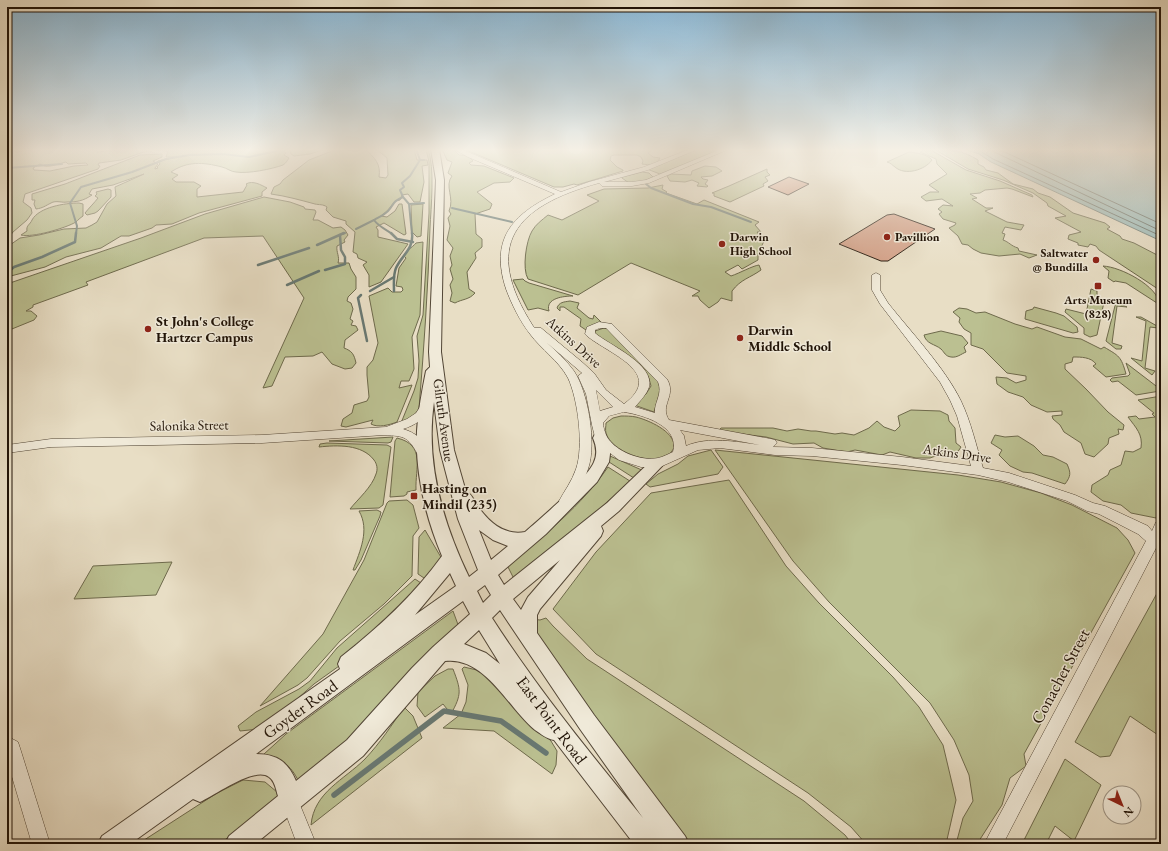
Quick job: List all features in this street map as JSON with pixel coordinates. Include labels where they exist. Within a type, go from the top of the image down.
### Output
[{"type":"street","name":"Gilruth Avenue","points":[[440,189],[435,352],[423,427],[424,457],[434,509],[464,590]]},
{"type":"street","points":[[548,189],[561,194]]},
{"type":"street","name":"Atkins Drive","points":[[560,509],[581,474],[586,449],[577,388],[571,374],[537,338],[514,300],[504,270],[504,250],[507,240],[522,218],[544,202],[575,189]]},
{"type":"street","points":[[876,275],[876,290],[884,304],[944,381],[955,400],[962,416],[978,471]]},
{"type":"street","name":"Atkins Drive","points":[[523,316],[579,364],[590,375],[602,392],[624,408]]},
{"type":"street","points":[[624,408],[645,386],[645,377],[638,367],[590,334],[590,328],[599,325],[609,326],[664,381],[666,391],[659,409],[660,416],[680,438],[681,446],[678,454],[669,460],[657,464],[631,460],[613,450],[599,432],[598,419],[605,413],[624,408],[645,413],[665,423]]},
{"type":"street","name":"Atkins Drive","points":[[529,326],[576,368],[585,379],[592,395],[599,432]]},
{"type":"street","name":"Gilruth Avenue","points":[[435,352],[443,424],[451,466],[466,519],[488,573],[502,597]]},
{"type":"street","name":"Salonika Street","points":[[7,449],[51,443],[262,439],[371,431],[390,429],[410,422],[422,414],[426,407]]},
{"type":"street","name":"Atkins Drive","points":[[665,423],[812,452],[978,471],[1009,478],[1040,488],[1091,508],[1098,514],[1140,536],[1156,536]]},
{"type":"street","name":"Salonika Street","points":[[371,431],[395,432],[409,435],[420,443],[424,457]]},
{"type":"street","name":"Goyder Road","points":[[111,844],[276,727],[488,573],[586,484],[602,462],[604,446],[599,432]]},
{"type":"street","name":"Atkins Drive","points":[[678,454],[696,446],[720,444],[775,451],[812,452]]},
{"type":"street","points":[[237,844],[355,748],[440,653],[502,597],[613,507],[657,464]]},
{"type":"street","points":[[451,466],[472,511],[486,527],[506,540],[518,541],[528,538]]},
{"type":"street","points":[[528,636],[528,615],[534,603],[613,507]]},
{"type":"street","name":"Conacher Street","points":[[993,844],[1156,536]]},
{"type":"street","points":[[276,727],[317,688],[365,649],[403,614],[436,579],[451,557]]},
{"type":"street","name":"East Point Road","points":[[464,590],[480,617],[525,684],[567,742],[649,844]]},
{"type":"street","name":"East Point Road","points":[[502,597],[631,784],[677,844]]},
{"type":"street","points":[[440,653],[461,652],[480,660],[501,677],[539,719],[567,742]]},
{"type":"street","points":[[7,744],[12,748],[42,844]]},
{"type":"street","points":[[111,844],[227,774],[242,767],[262,763],[271,765],[284,777],[290,801],[307,844]]},
{"type":"green space","points":[[7,189],[40,189],[25,194],[23,202],[31,208],[32,213],[7,240]]},
{"type":"green space","points":[[49,189],[94,189],[89,194],[92,195],[83,200],[74,202],[55,202],[38,209],[36,209],[34,204],[35,200],[32,200],[32,194]]},
{"type":"green space","points":[[108,189],[111,190],[111,197],[98,211],[87,215],[85,213],[98,198],[95,196],[97,194],[96,192]]},
{"type":"green space","points":[[115,189],[197,189],[197,197],[243,192],[245,189],[266,189],[262,192],[262,196],[199,213],[172,224],[156,225],[152,228],[129,236],[121,236],[101,248],[66,257],[45,267],[7,277],[7,247],[20,238],[64,229],[86,228],[97,222],[107,204],[116,196]]},
{"type":"green space","points":[[273,189],[423,189],[420,202],[414,202],[408,194],[402,195],[400,200],[395,201],[381,216],[387,217],[395,211],[399,204],[402,204],[406,234],[404,235],[384,223],[376,227],[378,230],[378,237],[408,244],[381,282],[369,287],[369,275],[363,265],[367,262],[358,258],[357,254],[353,252],[355,232],[346,224],[346,221],[333,217],[326,210],[327,207],[324,205],[271,194]]},
{"type":"green space","points":[[429,189],[432,189],[427,296],[419,408],[413,418],[401,423],[418,378],[419,361],[417,336],[423,315]]},
{"type":"green space","points":[[449,189],[483,189],[477,192],[492,204],[490,209],[475,214],[476,234],[482,239],[482,247],[475,253],[476,258],[467,272],[469,289],[475,293],[468,298],[455,303],[450,301],[452,293],[450,285],[453,279],[450,269],[452,265],[450,256],[453,248],[447,240],[450,226],[448,218],[451,214],[449,211],[451,201]]},
{"type":"green space","points":[[604,189],[662,189],[667,192],[666,193],[697,204],[704,200],[759,222],[755,225],[761,232],[757,232],[764,241],[758,254],[758,260],[742,269],[738,265],[725,272],[731,276],[759,265],[761,270],[735,287],[732,291],[732,301],[721,298],[709,308],[700,300],[698,296],[692,296],[700,291],[631,263],[578,295],[528,279],[525,269],[525,262],[528,241],[539,222],[548,215],[562,220],[599,201],[587,195]]},
{"type":"green space","points":[[722,189],[758,189],[730,202],[714,196],[714,193],[712,193]]},
{"type":"green space","points":[[934,189],[999,189],[985,190],[980,193],[970,194],[977,198],[972,199],[986,208],[993,208],[985,211],[1007,222],[1024,225],[1021,230],[1005,227],[1002,233],[1005,234],[1003,240],[1018,248],[1019,251],[1037,255],[1029,258],[1020,254],[999,256],[981,253],[968,245],[962,244],[958,236],[949,228],[956,223],[943,219],[939,214],[942,212],[938,209],[943,205],[953,206],[942,199],[926,201],[921,197],[930,192],[939,192]]},
{"type":"green space","points":[[1011,189],[1018,189],[1032,195],[1033,197]]},
{"type":"green space","points":[[1023,189],[1033,189],[1038,193],[1050,197],[1073,213],[1105,223],[1110,227],[1107,229],[1120,236],[1122,239],[1134,243],[1161,257],[1161,291],[1099,250],[1096,246],[1090,244],[1088,247],[1078,245],[1078,243],[1068,239],[1069,235],[1081,232],[1055,218],[1066,216],[1048,206],[1047,203],[1033,193]]},
{"type":"green space","points":[[264,197],[290,202],[304,207],[305,209],[315,210],[316,212],[313,220],[318,220],[333,228],[341,227],[348,235],[344,240],[345,242],[337,246],[337,248],[339,259],[338,263],[349,263],[356,277],[356,289],[348,297],[347,301],[351,303],[353,309],[350,319],[353,321],[351,325],[356,326],[358,330],[345,340],[344,348],[349,350],[354,357],[356,363],[352,368],[345,369],[332,364],[322,352],[313,356],[285,357],[272,386],[263,388],[304,298],[263,236],[204,238],[86,282],[88,285],[33,305],[33,307],[26,311],[31,311],[37,316],[34,320],[7,331],[7,284],[141,238],[205,214]]},
{"type":"green space","points":[[83,204],[83,216],[76,222],[49,232],[26,236],[21,235],[27,231],[28,226],[40,212],[60,205]]},
{"type":"green space","points":[[423,204],[421,236],[417,237],[412,232],[411,205]]},
{"type":"green space","points":[[423,242],[420,315],[412,337],[414,369],[409,381],[401,381],[399,388],[412,385],[397,422],[377,426],[371,424],[373,420],[346,427],[341,426],[343,419],[352,413],[354,405],[367,401],[369,397],[367,367],[373,360],[378,343],[369,296],[388,288],[392,292],[401,292],[403,290],[402,287],[396,286],[399,268],[406,258],[404,256],[406,252],[416,243]]},
{"type":"green space","points":[[1103,266],[1111,267],[1138,279],[1153,291],[1158,298],[1160,305],[1126,283],[1114,282],[1108,278],[1109,271]]},
{"type":"green space","points":[[523,279],[529,283],[573,296],[560,297],[552,301],[550,303],[549,311],[538,308],[528,310],[513,280]]},
{"type":"green space","points":[[1091,289],[1097,291],[1100,301],[1104,302],[1097,335],[1090,337],[1084,334],[1084,328],[1065,312],[1066,309],[1086,314]]},
{"type":"green space","points":[[570,301],[579,303],[577,308],[589,318],[593,319],[594,315],[602,323],[586,330],[580,326],[581,319],[564,307],[560,307],[560,311],[557,308],[560,303]]},
{"type":"green space","points":[[1116,302],[1127,307],[1117,306],[1112,343],[1122,346],[1121,349],[1116,349],[1106,341]]},
{"type":"green space","points":[[1034,307],[1064,316],[1077,327],[1078,332],[1073,333],[1025,319],[1026,311],[1033,309]]},
{"type":"green space","points":[[959,308],[967,309],[976,313],[985,312],[1032,329],[1037,327],[1065,337],[1081,339],[1101,349],[1104,347],[1119,357],[1123,363],[1126,374],[1106,377],[1093,366],[1096,364],[1094,362],[1082,357],[1073,357],[1072,362],[1065,364],[1065,369],[1108,412],[1124,425],[1123,430],[1118,429],[1119,434],[1109,438],[1108,444],[1094,457],[1085,454],[1081,443],[1064,432],[1060,425],[1053,419],[1052,416],[1062,415],[1062,411],[1047,412],[1031,405],[1023,397],[1008,392],[997,384],[996,377],[1007,378],[1016,383],[1026,380],[1026,376],[1007,373],[983,349],[971,345],[971,333],[964,329],[959,322],[960,318],[953,312]]},
{"type":"green space","points":[[1136,317],[1141,317],[1158,328],[1150,327],[1145,368],[1155,371],[1152,375],[1131,358],[1142,361],[1146,321]]},
{"type":"green space","points":[[604,328],[608,329],[662,385],[654,412],[634,405],[646,394],[651,386],[648,377],[640,364],[594,334],[595,331]]},
{"type":"green space","points":[[941,331],[962,336],[968,343],[964,347],[966,352],[959,356],[949,357],[941,349],[929,342],[924,335]]},
{"type":"green space","points":[[1126,363],[1160,389],[1160,391],[1136,395],[1118,381],[1112,382],[1110,380],[1112,378],[1128,376],[1130,374]]},
{"type":"green space","points":[[1161,396],[1161,510],[1156,518],[1131,513],[1121,505],[1103,501],[1091,492],[1092,485],[1108,475],[1110,470],[1121,465],[1125,451],[1133,452],[1141,448],[1140,435],[1128,417],[1136,416],[1139,419],[1155,417],[1152,414],[1154,413],[1138,400]]},
{"type":"green space","points":[[911,410],[940,411],[948,415],[949,421],[955,428],[956,443],[961,447],[957,453],[941,454],[930,458],[916,458],[890,452],[882,455],[855,450],[847,452],[823,448],[814,443],[793,444],[766,437],[718,431],[721,428],[773,428],[787,431],[798,429],[854,435],[869,428],[877,421],[884,427],[895,431],[900,426],[898,416]]},
{"type":"green space","points":[[621,416],[636,417],[660,427],[670,436],[673,441],[674,448],[670,454],[658,459],[641,458],[623,451],[615,445],[609,440],[606,433],[606,423],[613,418]]},
{"type":"green space","points":[[995,435],[1005,437],[1018,436],[1034,446],[1043,455],[1053,457],[1067,464],[1070,474],[1065,484],[1032,473],[1023,472],[1010,466],[999,455],[1002,450],[991,443]]},
{"type":"green space","points":[[393,437],[391,442],[388,443],[329,441]]},
{"type":"green space","points":[[397,438],[406,441],[412,446],[415,452],[417,458],[416,490],[407,492],[404,496],[390,497],[395,441]]},
{"type":"green space","points":[[320,444],[387,445],[391,447],[383,505],[379,508],[350,509],[374,479],[377,472],[376,465],[374,460],[369,455],[356,448],[341,446],[319,447]]},
{"type":"green space","points":[[711,450],[723,467],[718,474],[650,487],[646,484],[658,474],[678,464],[688,456]]},
{"type":"green space","points":[[715,450],[958,475],[1001,482],[1041,493],[1072,505],[1117,528],[1128,540],[1135,553],[1024,754],[1026,766],[1010,778],[1002,805],[977,844],[956,844],[963,818],[973,801],[969,775],[954,740],[930,703],[829,602],[793,561]]},
{"type":"green space","points":[[610,456],[644,471],[637,480],[609,462]]},
{"type":"green space","points":[[608,467],[633,483],[608,501],[573,535],[514,579],[507,565],[561,520],[587,494]]},
{"type":"green space","points":[[729,480],[786,566],[819,603],[893,677],[919,707],[943,745],[956,800],[946,844],[866,844],[851,827],[808,793],[596,654],[553,609],[596,552],[651,493]]},
{"type":"green space","points":[[407,500],[413,505],[419,528],[413,536],[412,576],[384,604],[340,641],[307,678],[298,685],[260,706],[323,634],[364,560],[387,503],[389,501]]},
{"type":"green space","points":[[377,510],[381,512],[380,516],[361,560],[355,570],[353,570],[361,548],[364,533],[364,526],[359,511]]},
{"type":"green space","points":[[425,530],[442,559],[430,582],[418,574],[419,537]]},
{"type":"green space","points":[[172,562],[156,595],[74,599],[93,566]]},
{"type":"green space","points":[[415,579],[427,587],[346,661],[314,684],[270,723],[259,729],[240,731],[238,726],[256,712],[299,689],[310,681],[337,648]]},
{"type":"green space","points":[[1161,586],[1161,737],[1130,716],[1110,756],[1100,757],[1075,742]]},
{"type":"green space","points":[[453,611],[460,630],[406,685],[301,786],[294,773],[287,765],[264,754],[286,734]]},
{"type":"green space","points":[[546,618],[587,659],[804,801],[845,835],[852,844],[691,844],[658,807],[533,635],[531,619],[540,620]]},
{"type":"green space","points":[[464,667],[481,671],[551,741],[557,751],[556,765],[552,774],[494,731],[443,728],[461,714],[466,702],[468,685],[462,669]]},
{"type":"green space","points":[[448,669],[453,669],[459,687],[459,697],[455,707],[451,714],[443,704],[425,717],[417,706],[418,692],[435,676]]},
{"type":"green space","points":[[404,707],[413,716],[422,738],[311,825],[313,814],[324,795],[365,759],[381,740]]},
{"type":"green space","points":[[1065,759],[1101,785],[1074,841],[1055,826],[1046,844],[1022,844]]},
{"type":"green space","points":[[243,780],[265,782],[277,792],[278,799],[271,807],[219,844],[138,844],[217,793]]},
{"type":"water","points":[[1048,189],[1161,189],[1161,241]]},
{"type":"building","points":[[772,189],[800,189],[788,195]]},
{"type":"building","name":"Pavillion","points":[[894,214],[935,229],[888,261],[881,261],[839,244],[887,215]]},
{"type":"waterway","points":[[76,234],[77,226],[70,203],[80,189]]},
{"type":"waterway","points":[[402,189],[400,190],[403,197]]},
{"type":"waterway","points":[[653,189],[693,204],[711,207],[751,222]]},
{"type":"waterway","points":[[374,220],[383,215],[395,202],[403,197]]},
{"type":"waterway","points":[[403,197],[409,204]]},
{"type":"waterway","points":[[409,204],[424,203]]},
{"type":"waterway","points":[[409,204],[412,234]]},
{"type":"waterway","points":[[452,208],[512,222]]},
{"type":"waterway","points":[[356,229],[374,220]]},
{"type":"waterway","points":[[374,220],[392,234]]},
{"type":"waterway","points":[[7,273],[14,267],[42,257],[75,242],[76,233]]},
{"type":"waterway","points":[[317,245],[344,233]]},
{"type":"waterway","points":[[392,234],[397,239],[411,242]]},
{"type":"waterway","points":[[411,242],[412,234]]},
{"type":"waterway","points":[[325,270],[345,264],[345,257],[341,250],[340,235]]},
{"type":"waterway","points":[[394,291],[395,271],[398,263],[409,248],[411,242]]},
{"type":"waterway","points":[[258,265],[309,248]]},
{"type":"waterway","points":[[287,285],[319,271]]},
{"type":"waterway","points":[[370,291],[394,277]]},
{"type":"waterway","points":[[361,295],[358,298],[367,341]]},
{"type":"waterway","points":[[334,795],[444,711],[501,721],[546,753]]},
{"type":"place","name":"Pavillion","points":[[887,237]]},
{"type":"place","name":"Darwin High School","points":[[722,244]]},
{"type":"place","name":"Saltwater @ Bundilla","points":[[1096,260]]},
{"type":"place","name":"Arts Museum (828)","points":[[1098,286]]},
{"type":"place","name":"St John's College Hartzer Campus","points":[[148,329]]},
{"type":"place","name":"Darwin Middle School","points":[[740,338]]},
{"type":"place","name":"Hasting on Mindil (235)","points":[[414,496]]}]
